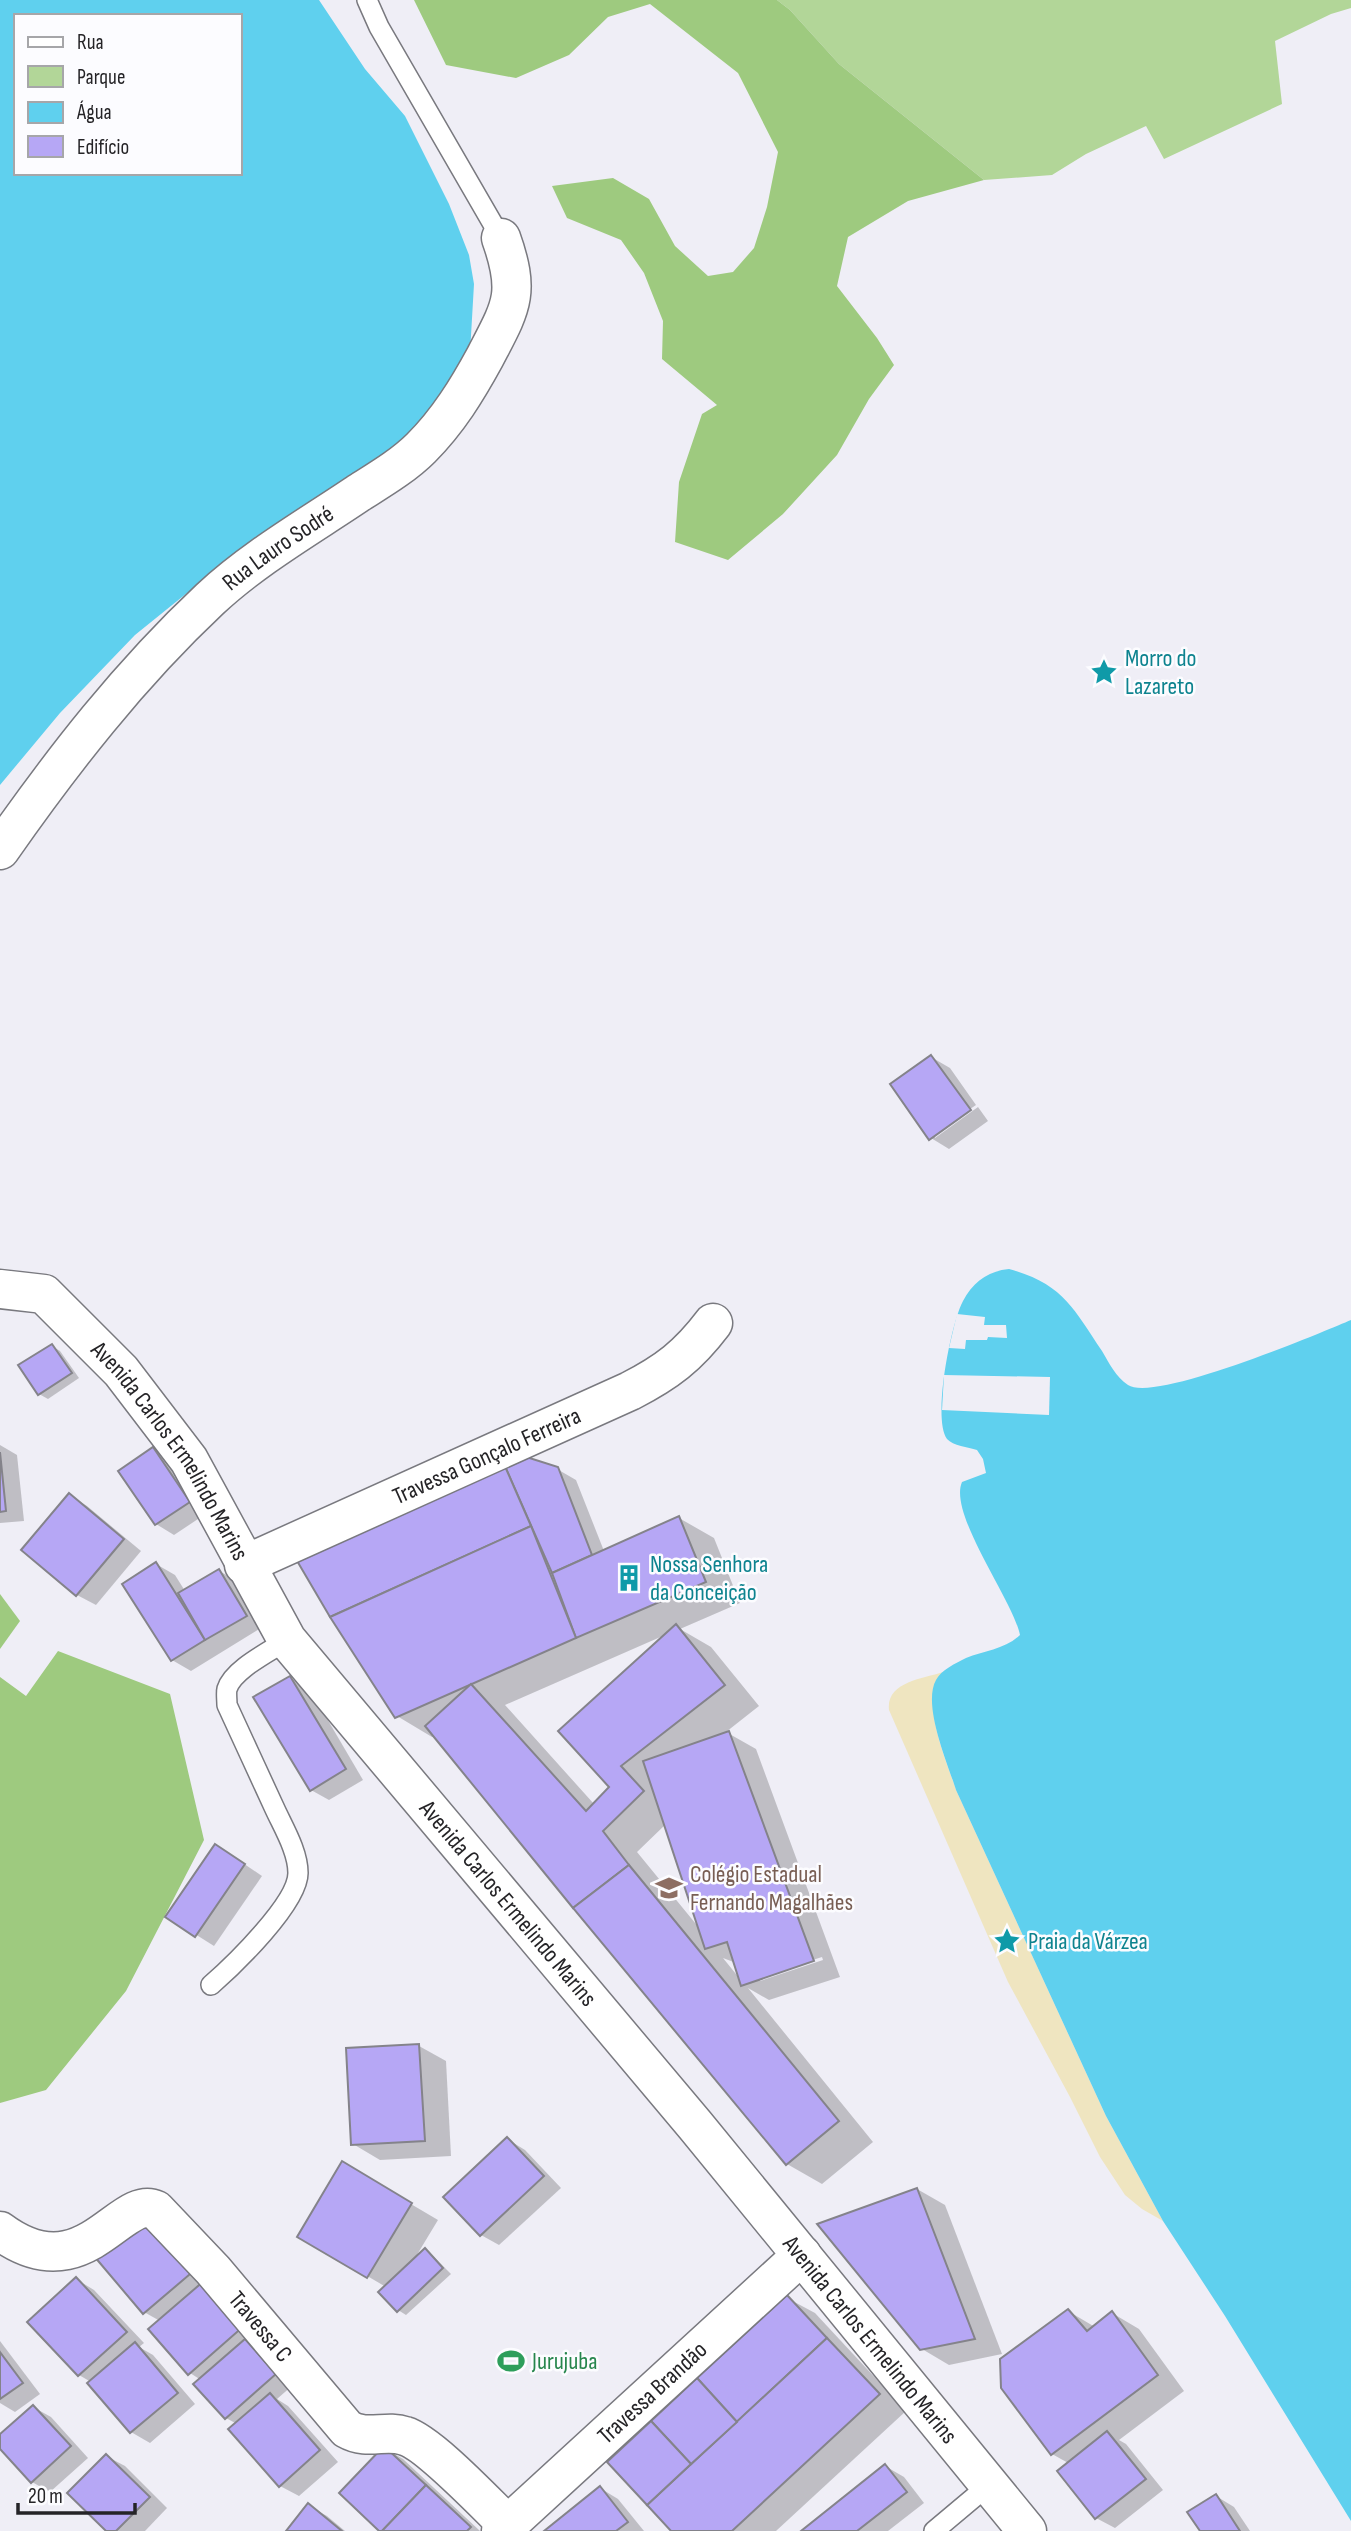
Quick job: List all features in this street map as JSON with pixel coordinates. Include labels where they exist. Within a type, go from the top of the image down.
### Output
[{"type":"street","name":"Rua Lauro Sodré","points":[[0,850],[93,725],[171,636],[220,589],[264,556],[420,450],[448,418],[475,376],[510,307],[512,277],[501,238]]},
{"type":"street","name":"Avenida Carlos Ermelindo Marins","points":[[0,1289],[44,1294],[121,1371],[189,1460],[287,1640],[802,2255],[1027,2531]]},
{"type":"street","name":"Travessa Gonçalo Ferreira","points":[[244,1565],[642,1385],[665,1373],[702,1338],[713,1323]]},
{"type":"street","name":"Travessa C","points":[[0,2231],[29,2247],[44,2252],[57,2252],[82,2246],[139,2210],[156,2210],[213,2270],[347,2429],[357,2435],[403,2435],[417,2441],[504,2528]]},
{"type":"street","name":"Travessa Brandão","points":[[504,2528],[802,2255]]},
{"type":"lane","points":[[367,0],[379,27],[501,238]]},
{"type":"lane","points":[[211,1985],[232,1966],[290,1899],[298,1872],[290,1841],[227,1705],[227,1689],[233,1678],[287,1640]]},
{"type":"lane","points":[[934,2531],[990,2484]]},
{"type":"green space","points":[[414,0],[777,0],[790,10],[839,64],[984,180],[908,201],[848,237],[837,286],[894,365],[869,399],[837,455],[783,514],[728,560],[675,542],[679,482],[702,414],[717,405],[662,359],[663,321],[644,273],[621,240],[567,218],[552,186],[613,178],[649,199],[675,246],[708,276],[733,272],[754,248],[767,207],[778,152],[738,73],[650,4],[608,17],[569,55],[516,78],[446,65]]},
{"type":"green space","points":[[777,0],[1351,0],[1351,8],[1331,14],[1275,41],[1282,104],[1164,159],[1146,126],[1086,154],[1052,175],[984,180],[839,64],[790,10]]},
{"type":"green space","points":[[0,1594],[20,1621],[0,1649]]},
{"type":"green space","points":[[58,1651],[170,1694],[204,1840],[126,1991],[46,2090],[0,2103],[0,1677],[26,1696]]},
{"type":"sand","name":"Praia da Várzea","points":[[943,1672],[936,1683],[933,1713],[956,1790],[1106,2116],[1163,2221],[1125,2195],[1100,2157],[1008,1982],[889,1710],[893,1693],[899,1688]]},
{"type":"water","points":[[0,0],[319,0],[365,69],[405,116],[449,204],[469,255],[474,284],[469,370],[434,426],[187,593],[135,635],[60,713],[0,785]]},
{"type":"water","points":[[1009,1269],[1055,1290],[1074,1310],[1120,1378],[1128,1385],[1144,1388],[1202,1376],[1351,1320],[1351,2521],[1163,2221],[1106,2116],[956,1790],[938,1735],[932,1704],[938,1676],[962,1660],[1002,1647],[1020,1635],[972,1535],[960,1496],[962,1482],[986,1473],[983,1459],[977,1450],[957,1445],[947,1439],[941,1412],[949,1349],[963,1301],[971,1288],[982,1279],[994,1272]]},
{"type":"pier","points":[[957,1314],[985,1317],[984,1325],[1006,1325],[1007,1338],[966,1340],[965,1349],[949,1348]]},
{"type":"pier","points":[[944,1375],[1050,1377],[1049,1415],[942,1410]]},
{"type":"building","points":[[931,1055],[971,1110],[929,1140],[890,1084]]},
{"type":"building","points":[[52,1344],[72,1373],[38,1395],[18,1365]]},
{"type":"building","points":[[153,1447],[190,1502],[155,1525],[118,1471]]},
{"type":"building","points":[[0,1452],[6,1511],[0,1512]]},
{"type":"building","points":[[520,1455],[558,1467],[592,1555],[552,1573],[504,1464]]},
{"type":"building","points":[[504,1464],[531,1526],[330,1617],[293,1554]]},
{"type":"building","points":[[69,1493],[124,1539],[76,1596],[21,1550]]},
{"type":"building","name":"Nossa Senhora da Conceição","points":[[679,1516],[706,1582],[576,1638],[552,1573]]},
{"type":"building","points":[[531,1526],[576,1638],[395,1718],[330,1617]]},
{"type":"building","points":[[156,1562],[205,1640],[171,1661],[122,1584]]},
{"type":"building","points":[[219,1569],[247,1616],[205,1640],[178,1593]]},
{"type":"building","points":[[676,1624],[725,1685],[621,1766],[644,1791],[603,1831],[629,1865],[573,1908],[425,1726],[471,1684],[586,1811],[609,1787],[558,1731]]},
{"type":"building","points":[[290,1676],[346,1769],[310,1791],[253,1697]]},
{"type":"building","points":[[729,1731],[814,1961],[741,1986],[727,1942],[705,1949],[643,1761]]},
{"type":"building","points":[[215,1844],[245,1864],[195,1937],[165,1917]]},
{"type":"building","points":[[629,1865],[839,2121],[786,2165],[573,1908]]},
{"type":"building","points":[[419,2044],[425,2141],[351,2145],[346,2048]]},
{"type":"building","points":[[507,2137],[544,2176],[480,2236],[443,2197]]},
{"type":"building","points":[[342,2161],[412,2203],[367,2278],[297,2237]]},
{"type":"building","points":[[917,2188],[975,2339],[920,2350],[817,2224]]},
{"type":"building","points":[[147,2211],[196,2269],[143,2314],[94,2256]]},
{"type":"building","points":[[425,2248],[443,2268],[397,2312],[378,2292]]},
{"type":"building","points":[[76,2277],[127,2332],[78,2376],[27,2322]]},
{"type":"building","points":[[205,2280],[245,2325],[188,2375],[148,2329]]},
{"type":"building","points":[[787,2295],[827,2338],[737,2422],[697,2378]]},
{"type":"building","points":[[1068,2309],[1087,2331],[1112,2311],[1158,2375],[1051,2455],[1001,2388],[1000,2359]]},
{"type":"building","points":[[827,2338],[880,2394],[732,2531],[671,2531],[647,2505]]},
{"type":"building","points":[[245,2339],[276,2374],[225,2419],[193,2384]]},
{"type":"building","points":[[135,2342],[178,2393],[130,2433],[87,2383]]},
{"type":"building","points":[[0,2352],[23,2383],[0,2399]]},
{"type":"building","points":[[697,2378],[737,2422],[691,2464],[651,2421]]},
{"type":"building","points":[[270,2393],[320,2450],[279,2487],[228,2429]]},
{"type":"building","points":[[33,2405],[71,2446],[31,2483],[0,2449],[0,2434]]},
{"type":"building","points":[[651,2421],[691,2464],[647,2505],[607,2462]]},
{"type":"building","points":[[1107,2431],[1146,2479],[1095,2519],[1057,2471]]},
{"type":"building","points":[[384,2446],[426,2485],[379,2531],[339,2493]]},
{"type":"building","points":[[106,2454],[150,2497],[116,2531],[106,2531],[67,2493]]},
{"type":"building","points":[[885,2464],[907,2492],[857,2531],[801,2531]]},
{"type":"building","points":[[426,2485],[471,2527],[467,2531],[382,2531]]},
{"type":"building","points":[[600,2486],[628,2522],[616,2531],[544,2531]]},
{"type":"building","points":[[1216,2494],[1240,2531],[1200,2531],[1187,2512]]},
{"type":"building","points":[[308,2503],[342,2531],[286,2531]]},
{"type":"place","name":"Morro do Lazareto","points":[[1104,672]]},
{"type":"place","name":"Nossa Senhora da Conceição","points":[[629,1578]]},
{"type":"place","name":"Colégio Estadual Fernando Magalhães","points":[[669,1888]]},
{"type":"place","name":"Praia da Várzea","points":[[1007,1941]]},
{"type":"place","name":"Jurujuba","points":[[511,2361]]}]
